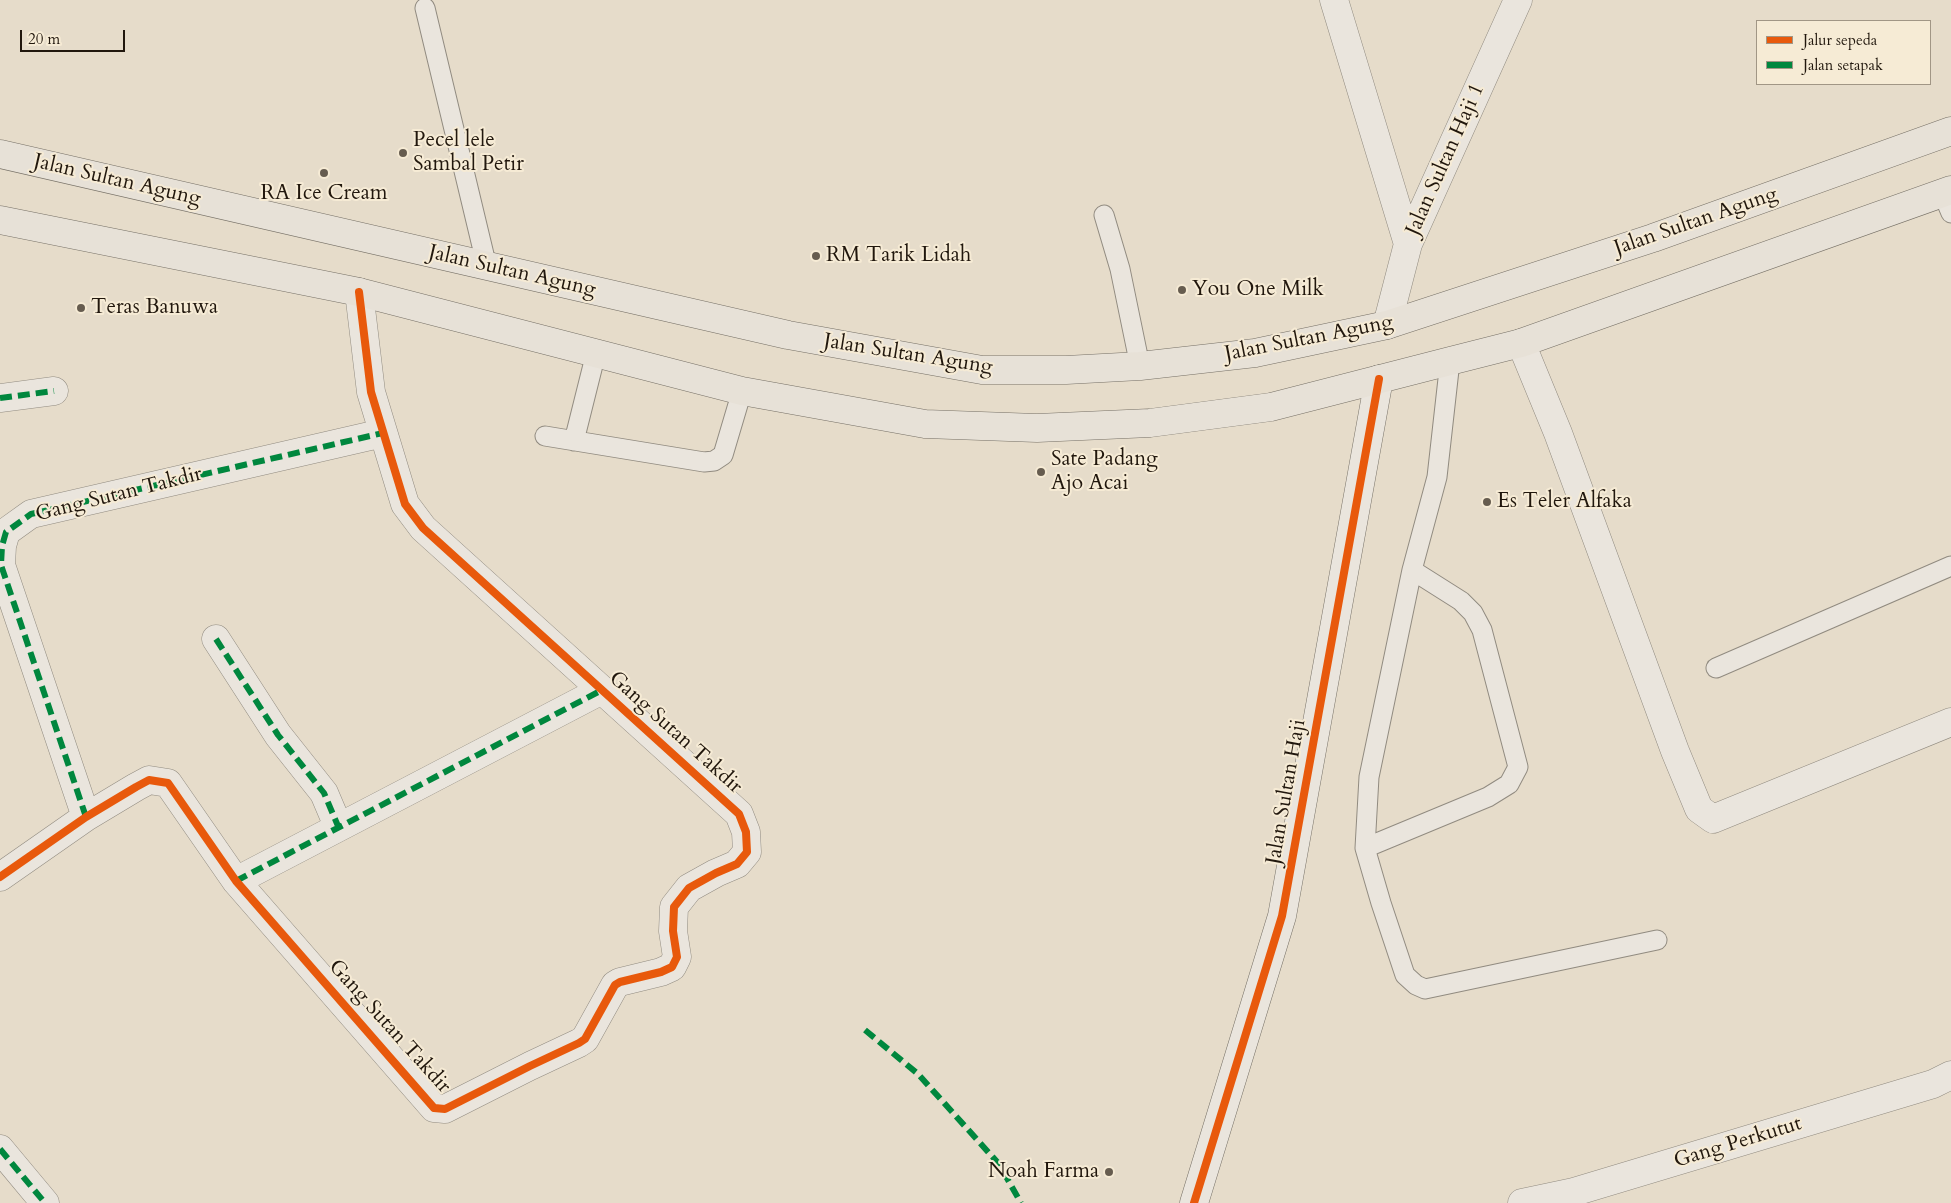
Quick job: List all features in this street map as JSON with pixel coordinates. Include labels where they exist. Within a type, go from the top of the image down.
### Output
[{"type":"main road","name":"Jalan Sultan Agung","points":[[0,154],[788,335],[982,370],[1066,370],[1140,366],[1255,353],[1387,325],[1653,238],[1951,131]]},
{"type":"main road","points":[[0,220],[359,292],[742,391],[925,424],[1037,428],[1150,423],[1270,407],[1521,343],[1948,199]]},
{"type":"street","points":[[1334,0],[1408,244]]},
{"type":"street","name":"Jalan Sultan Haji 1","points":[[1387,325],[1408,244],[1518,0]]},
{"type":"street","name":"Gang Sutan Takdir","points":[[0,877],[86,817],[148,780],[168,783],[236,881],[434,1108],[445,1109],[579,1043],[585,1039],[615,985],[672,967],[677,957],[673,931],[674,907],[689,888],[737,864],[747,852],[746,832],[738,814],[423,528],[406,504],[372,392],[359,292]]},
{"type":"street","points":[[1521,343],[1558,433],[1675,750],[1699,809],[1713,819],[1951,722]]},
{"type":"street","name":"Jalan Sultan Haji","points":[[1194,1203],[1282,916],[1379,379]]},
{"type":"street","points":[[0,398],[54,391]]},
{"type":"street","name":"Gang Sutan Takdir","points":[[86,817],[1,565],[2,546],[6,532],[31,514],[383,433]]},
{"type":"street","points":[[216,639],[278,735],[324,794],[338,826]]},
{"type":"street","name":"Gang Sutan Takdir","points":[[236,881],[338,826],[602,690]]},
{"type":"street","name":"Gang Perkutut","points":[[1522,1203],[1593,1186],[1932,1084],[1951,1075]]},
{"type":"street","points":[[0,1149],[45,1203]]},
{"type":"lane","points":[[424,8],[487,267]]},
{"type":"lane","points":[[1104,215],[1120,269],[1140,366]]},
{"type":"lane","points":[[574,441],[596,353]]},
{"type":"lane","points":[[1450,361],[1437,477],[1412,570],[1369,777],[1365,848],[1405,975],[1416,985],[1425,989],[1657,940]]},
{"type":"lane","points":[[545,436],[704,462],[714,461],[723,455],[742,391]]},
{"type":"lane","points":[[1716,668],[1951,566]]},
{"type":"lane","points":[[1365,848],[1488,797],[1509,784],[1518,766],[1482,630],[1474,613],[1461,601],[1412,570]]},
{"type":"marked path","points":[[0,398],[54,391]]},
{"type":"marked path","points":[[86,817],[1,565],[2,546],[6,532],[31,514],[383,433]]},
{"type":"marked path","points":[[216,639],[278,735],[324,793],[338,826]]},
{"type":"marked path","points":[[236,881],[602,690]]},
{"type":"marked path","points":[[865,1030],[918,1074],[999,1164],[1021,1203]]},
{"type":"marked path","points":[[0,1149],[45,1203]]},
{"type":"cycle path","points":[[0,877],[86,817],[136,787],[149,780],[168,783],[236,881],[434,1108],[445,1109],[579,1043],[585,1039],[615,985],[672,967],[677,957],[673,931],[674,907],[689,888],[737,864],[747,852],[746,832],[739,814],[423,528],[405,504],[371,392],[359,292]]},
{"type":"cycle path","points":[[1194,1203],[1282,916],[1379,379]]},
{"type":"place","name":"Pecel lele Sambal Petir","points":[[403,153]]},
{"type":"place","name":"RA Ice Cream","points":[[324,173]]},
{"type":"place","name":"RM Tarik Lidah","points":[[816,256]]},
{"type":"place","name":"You One Milk","points":[[1182,290]]},
{"type":"place","name":"Teras Banuwa","points":[[81,308]]},
{"type":"place","name":"Sate Padang Ajo Acai","points":[[1041,472]]},
{"type":"place","name":"Es Teler Alfaka","points":[[1487,502]]},
{"type":"place","name":"Noah Farma","points":[[1109,1172]]}]
